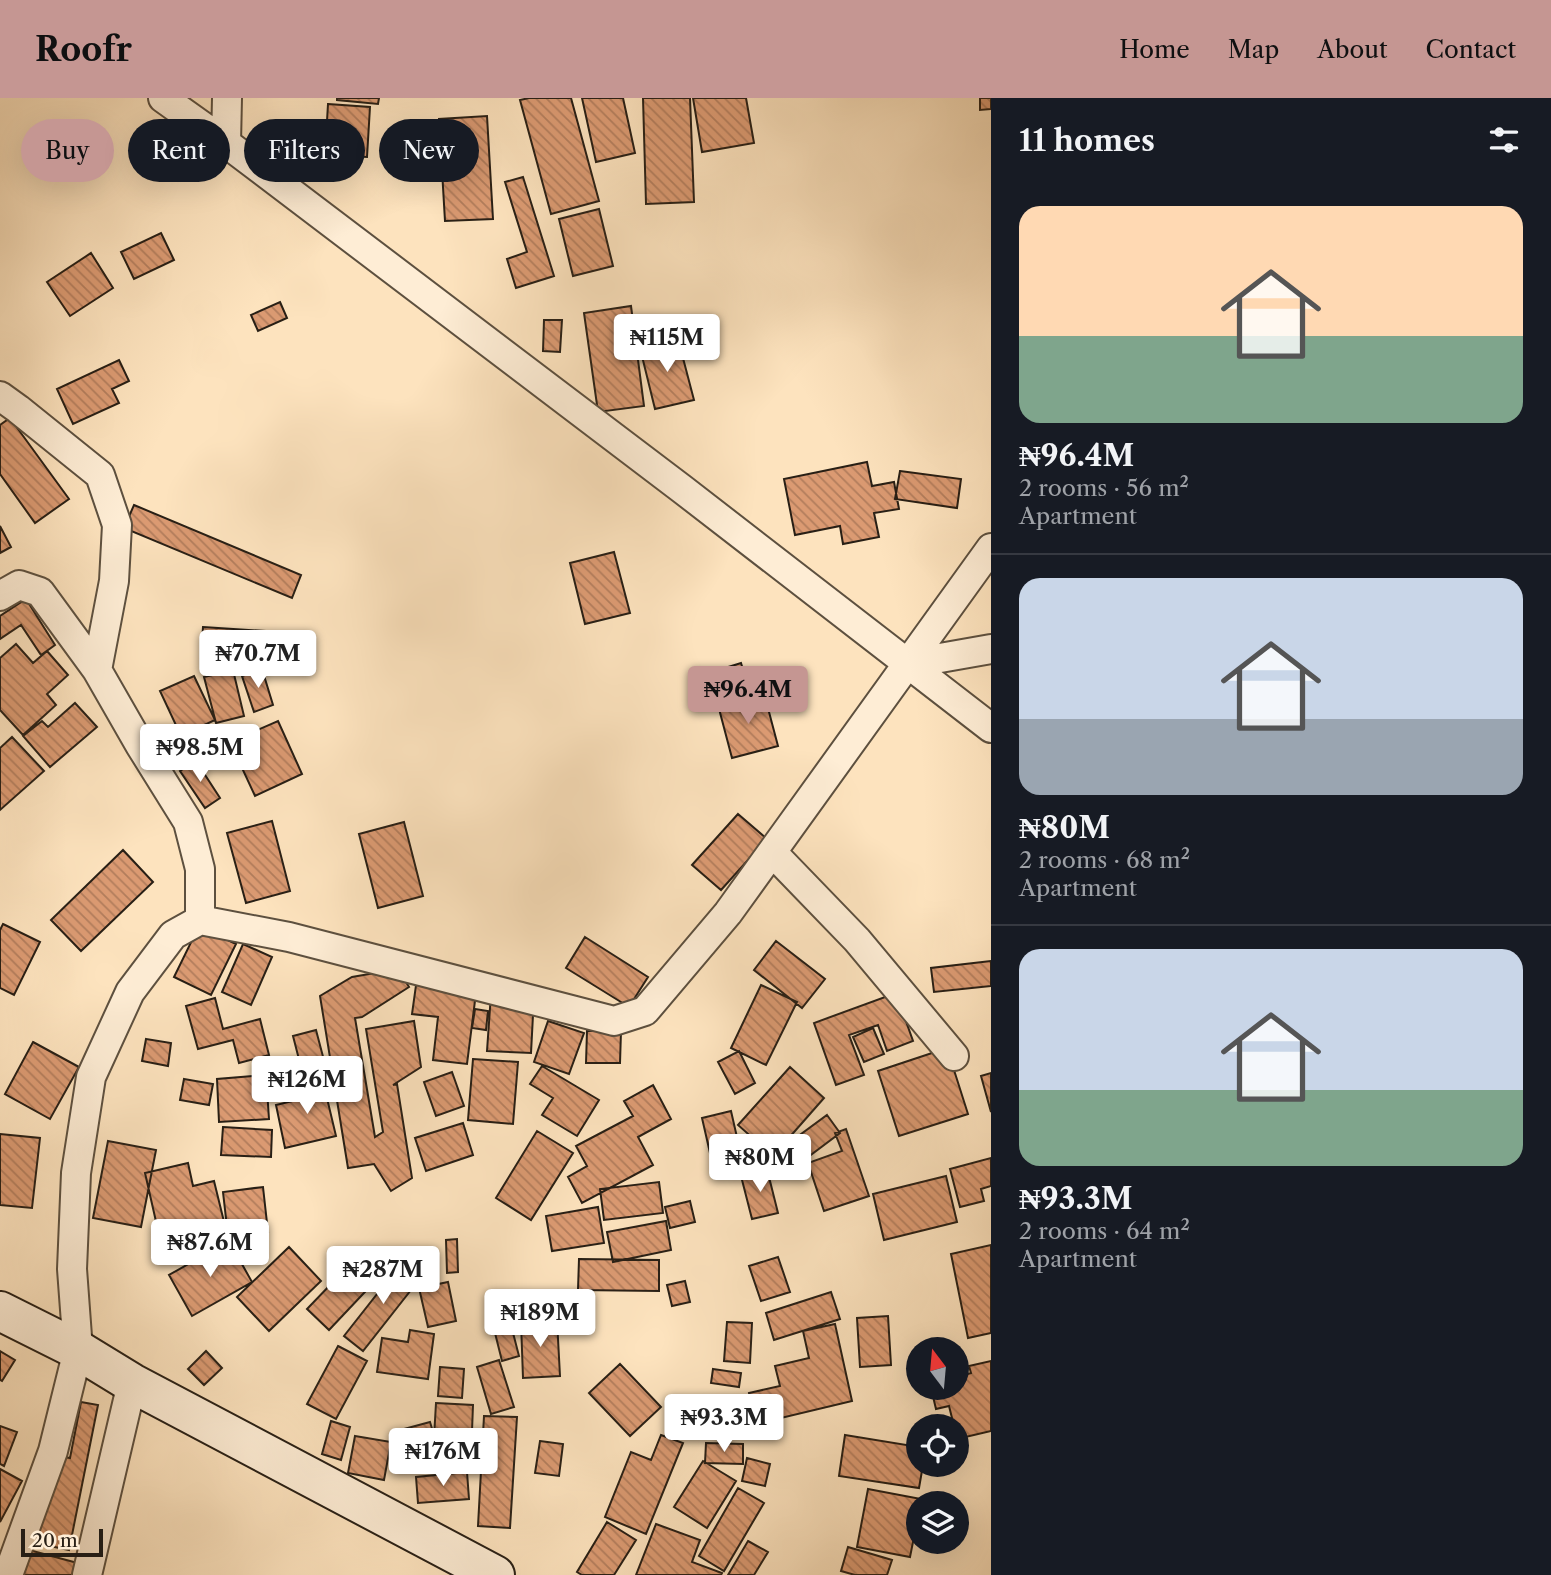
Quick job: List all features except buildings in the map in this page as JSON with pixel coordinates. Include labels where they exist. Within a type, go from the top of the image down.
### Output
[{"type":"street","points":[[163,98],[192,119]]},
{"type":"street","points":[[227,98],[227,119]]},
{"type":"street","points":[[230,146],[682,489],[991,728]]},
{"type":"street","points":[[0,396],[100,475],[117,524],[114,581],[97,670]]},
{"type":"street","points":[[8,1575],[53,1451],[78,1350],[72,1269],[76,1174],[91,1077],[130,992],[173,935],[200,920],[289,937],[614,1021],[645,1011],[728,913],[991,548]]},
{"type":"street","points":[[0,596],[19,585],[40,592],[97,670],[188,822],[200,869],[200,920]]},
{"type":"street","points":[[906,664],[991,649]]},
{"type":"street","points":[[772,852],[857,940],[954,1056]]},
{"type":"street","points":[[0,1311],[78,1350],[132,1383],[495,1575]]},
{"type":"street","points":[[87,1575],[132,1383]]}]
